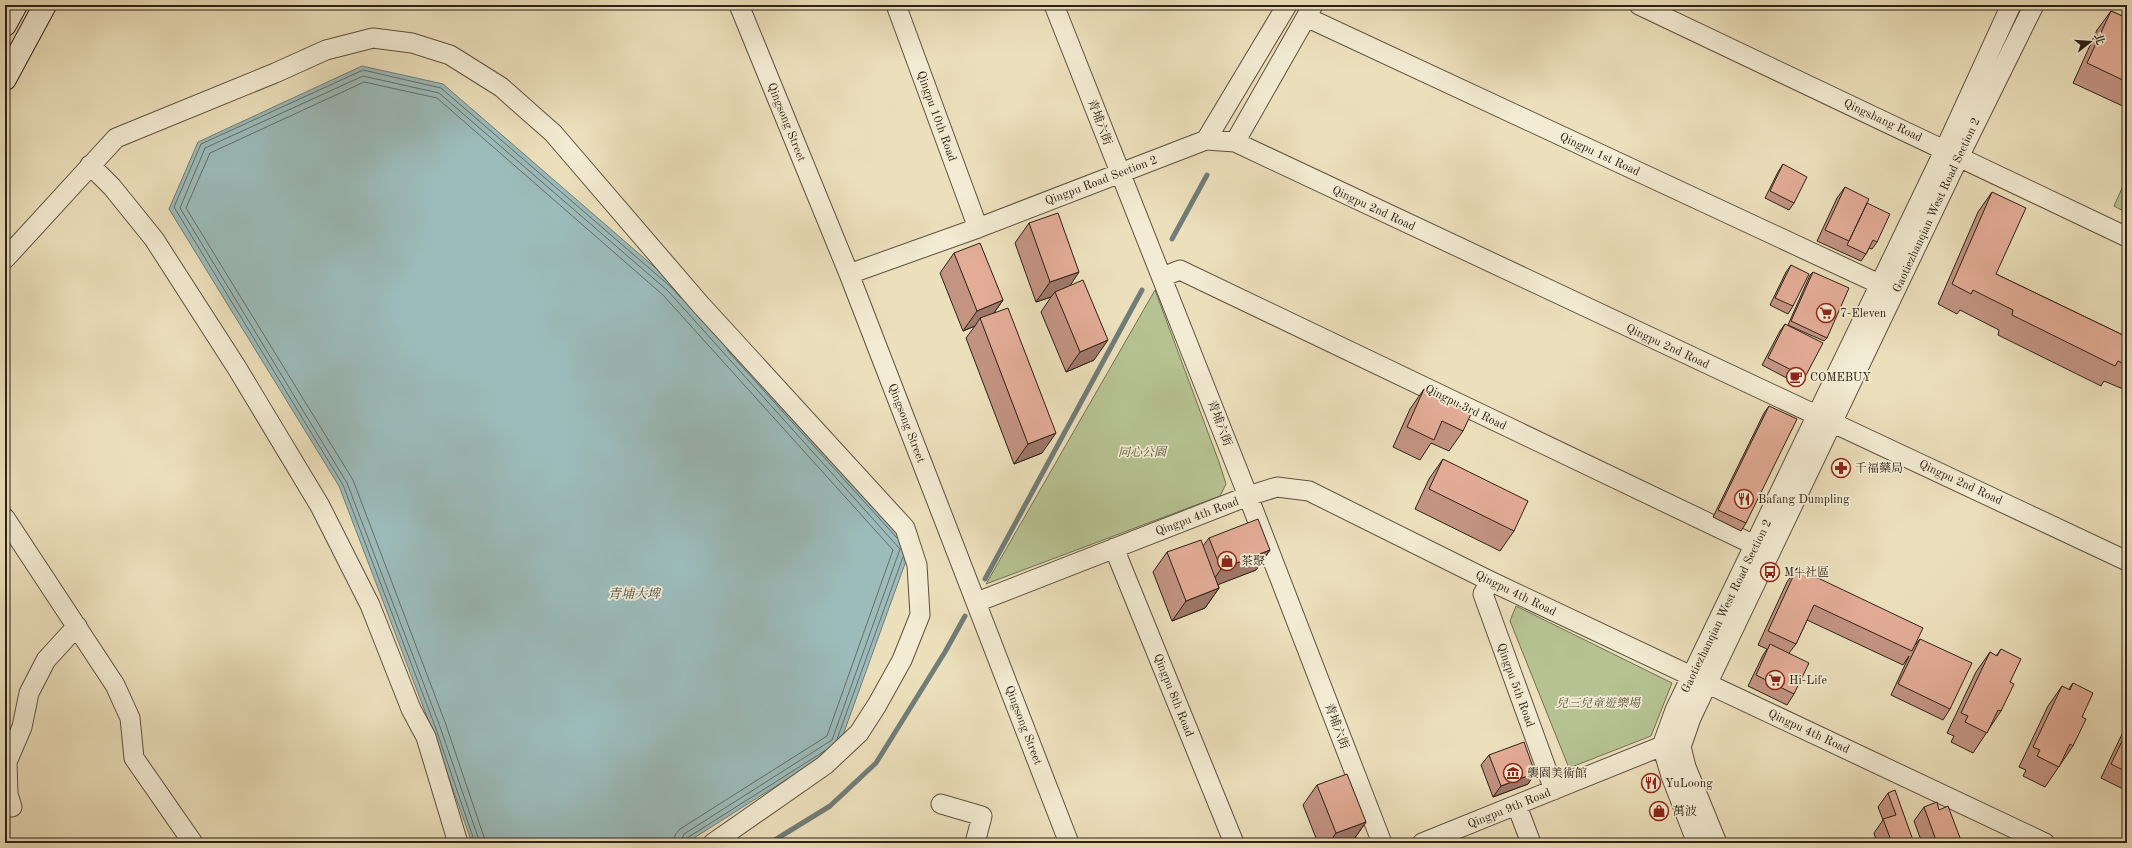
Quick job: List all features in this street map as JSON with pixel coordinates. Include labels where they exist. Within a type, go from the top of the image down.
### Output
[{"type":"main road","points":[[5,25],[16,5]]},
{"type":"main road","points":[[5,79],[45,5]]},
{"type":"street","name":"Qingsong Street","points":[[739,5],[849,274],[977,602],[1068,843]]},
{"type":"street","name":"Qingpu 10th Road","points":[[896,5],[978,228]]},
{"type":"street","name":"青埔六街","points":[[1054,5],[1248,496],[1382,843]]},
{"type":"street","points":[[1206,140],[1287,5]]},
{"type":"street","name":"Qingshang Road","points":[[1639,5],[2127,237]]},
{"type":"street","name":"Gaotiezhanqian West Road Section 2","points":[[1952,153],[2010,5]]},
{"type":"street","name":"Gaotiezhanqian West Road Section 2","points":[[1716,843],[1686,767],[1681,747],[1691,718],[1700,680],[1952,153],[2034,5]]},
{"type":"street","points":[[1235,142],[1309,11]]},
{"type":"street","name":"Qingpu 1st Road","points":[[1309,11],[1887,288]]},
{"type":"street","points":[[5,259],[59,202],[90,165],[116,138],[139,127],[274,73],[326,50],[373,38],[412,43],[450,55],[501,87],[553,133],[700,304],[905,528],[918,566],[920,615],[902,660],[877,705],[859,733],[825,765],[713,843]]},
{"type":"street","name":"Qingpu Road Section 2","points":[[849,274],[978,228],[1119,172],[1206,140]]},
{"type":"street","name":"Qingpu 2nd Road","points":[[1206,140],[1235,142],[2127,561]]},
{"type":"street","points":[[90,165],[112,187],[154,239],[237,368],[320,506],[370,605],[411,709],[426,737],[458,843]]},
{"type":"street","name":"Qingpu 3rd Road","points":[[1162,277],[1180,270],[1763,549]]},
{"type":"street","name":"Qingpu 4th Road","points":[[977,602],[1248,496],[1277,487],[1309,491],[1490,580],[2045,843]]},
{"type":"street","points":[[5,518],[115,685],[130,718],[134,758],[194,843]]},
{"type":"street","name":"Qingpu 8th Road","points":[[1114,548],[1234,843]]},
{"type":"street","name":"Qingpu 5th Road","points":[[1490,580],[1483,594],[1554,790]]},
{"type":"street","points":[[12,807],[8,794],[7,762],[22,727],[29,693],[46,660],[77,626]]},
{"type":"street","name":"Gaotiezhanqian West Road Section 2","points":[[1662,746],[1675,710],[1700,680]]},
{"type":"street","points":[[1662,746],[1671,776],[1697,843]]},
{"type":"street","name":"Qingpu 9th Road","points":[[1422,843],[1517,806],[1662,746]]},
{"type":"street","points":[[941,804],[982,816],[974,843]]},
{"type":"street","points":[[1517,806],[1531,843]]},
{"type":"green space","points":[[2127,177],[2127,213],[2114,206]]},
{"type":"green space","name":"同心公園","points":[[1155,290],[1226,484],[1220,496],[986,584]]},
{"type":"green space","name":"兒三兒童遊樂場","points":[[1516,606],[1672,683],[1651,736],[1569,768],[1510,621]]},
{"type":"water","name":"青埔大埤","points":[[362,66],[443,84],[674,284],[911,547],[839,746],[686,843],[472,843],[431,727],[339,486],[169,209],[198,142]]},
{"type":"building","points":[[2111,11],[2127,18],[2127,82],[2087,63]]},
{"type":"building","points":[[1783,164],[1807,177],[1794,203],[1770,191]]},
{"type":"building","points":[[1845,187],[1869,199],[1849,241],[1825,230]]},
{"type":"building","points":[[1992,192],[2026,208],[1996,274],[2127,337],[2127,365],[2118,361],[2115,366],[2012,315],[2013,310],[1973,290],[1971,294],[1952,284]]},
{"type":"building","points":[[1867,203],[1890,214],[1877,242],[1873,240],[1866,254],[1847,245]]},
{"type":"building","points":[[1058,213],[1079,272],[1050,282],[1029,223]]},
{"type":"building","points":[[980,243],[1003,300],[977,311],[954,253]]},
{"type":"building","points":[[1791,265],[1809,274],[1793,306],[1775,298]]},
{"type":"building","points":[[1813,272],[1849,288],[1827,338],[1791,321]]},
{"type":"building","points":[[1083,280],[1108,340],[1080,352],[1055,292]]},
{"type":"building","points":[[1008,308],[1056,433],[1028,444],[980,318]]},
{"type":"building","points":[[1785,324],[1823,343],[1805,377],[1768,358]]},
{"type":"building","points":[[1424,389],[1472,412],[1463,431],[1442,421],[1434,440],[1407,427]]},
{"type":"building","points":[[1769,406],[1797,419],[1746,523],[1718,510]]},
{"type":"building","points":[[1443,459],[1528,501],[1514,531],[1429,489]]},
{"type":"building","points":[[1258,519],[1270,550],[1221,569],[1209,538]]},
{"type":"building","points":[[1201,540],[1219,588],[1186,601],[1167,552]]},
{"type":"building","points":[[1797,568],[1923,628],[1912,651],[1814,605],[1796,644],[1768,631]]},
{"type":"building","points":[[1920,639],[1972,663],[1950,709],[1898,684]]},
{"type":"building","points":[[1770,644],[1809,663],[1794,694],[1756,675]]},
{"type":"building","points":[[2001,649],[2021,659],[2010,682],[2014,684],[2001,711],[1998,710],[1987,733],[1965,722],[1968,716],[1961,713],[1990,652],[1997,656]]},
{"type":"building","points":[[2073,683],[2093,693],[2082,717],[2086,719],[2073,746],[2070,744],[2059,767],[2037,756],[2040,750],[2033,747],[2062,686],[2070,690]]},
{"type":"building","points":[[2127,731],[2127,772],[2111,764]]},
{"type":"building","points":[[1524,742],[1535,773],[1501,786],[1489,755]]},
{"type":"building","points":[[1347,774],[1366,822],[1336,833],[1317,785]]},
{"type":"building","points":[[1895,790],[1914,843],[1892,843],[1883,819],[1896,815],[1888,793]]},
{"type":"building","points":[[1937,802],[1939,810],[1948,806],[1962,843],[1937,843],[1924,807]]},
{"type":"waterway","points":[[1172,239],[1207,175]]},
{"type":"waterway","points":[[985,579],[1142,290]]},
{"type":"waterway","points":[[770,843],[830,806],[876,763],[945,652],[965,616]]},
{"type":"place","name":"7-Eleven","points":[[1826,313]]},
{"type":"place","name":"COMEBUY","points":[[1796,377]]},
{"type":"place","name":"千福藥局","points":[[1841,468]]},
{"type":"place","name":"Bafang Dumpling","points":[[1744,499]]},
{"type":"place","name":"茶聚","points":[[1227,561]]},
{"type":"place","name":"M+社區","points":[[1770,572]]},
{"type":"place","name":"Hi-Life","points":[[1775,680]]},
{"type":"place","name":"襲園美術館","points":[[1513,773]]},
{"type":"place","name":"YuLoong","points":[[1651,783]]},
{"type":"place","name":"萬波","points":[[1659,811]]}]
